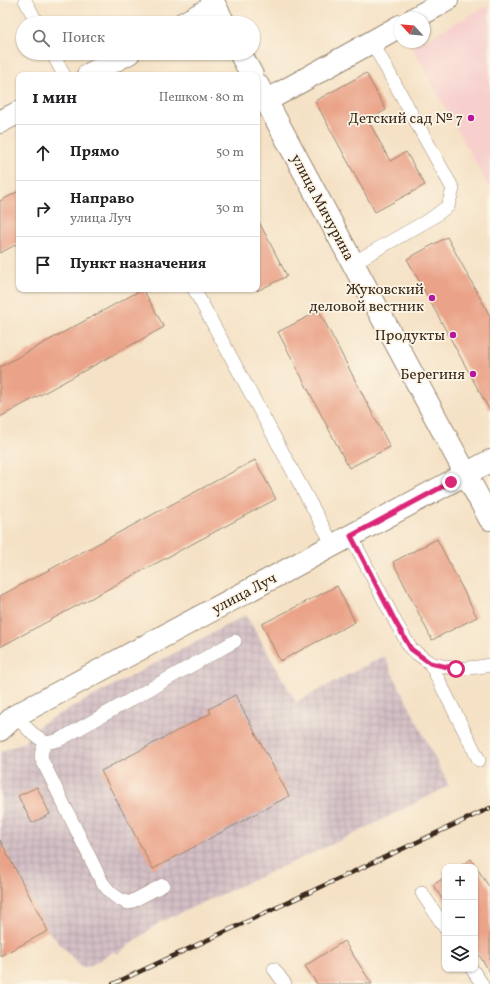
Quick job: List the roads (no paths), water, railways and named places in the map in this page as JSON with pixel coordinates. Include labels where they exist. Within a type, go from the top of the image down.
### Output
[{"type":"street","points":[[426,12],[447,0]]},
{"type":"street","points":[[202,16],[217,10]]},
{"type":"street","points":[[262,93],[372,42],[394,29]]},
{"type":"street","points":[[94,72],[116,60]]},
{"type":"street","points":[[244,60],[250,72]]},
{"type":"street","name":"улица Мичурина","points":[[262,93],[490,519]]},
{"type":"street","points":[[0,122],[16,114]]},
{"type":"street","name":"улица Луч","points":[[8,723],[342,540],[490,461]]},
{"type":"lane","points":[[25,0],[33,16]]},
{"type":"lane","points":[[353,263],[432,218],[448,206],[453,189],[372,42]]},
{"type":"lane","points":[[56,60],[62,72]]},
{"type":"lane","points":[[196,292],[342,540],[396,623],[411,649],[430,663],[456,669],[490,665]]},
{"type":"lane","points":[[8,723],[32,734],[46,743],[59,740],[235,641]]},
{"type":"lane","points":[[430,663],[479,760]]},
{"type":"lane","points":[[46,743],[42,750],[41,758],[102,882],[109,892],[120,900],[128,903],[163,885]]},
{"type":"lane","points":[[422,893],[442,923]]},
{"type":"lane","points":[[274,969],[285,984]]},
{"type":"lane","points":[[474,972],[482,984]]},
{"type":"railway","points":[[113,984],[490,808]]},
{"type":"place","name":"Детский сад № 7","points":[[471,118]]},
{"type":"place","name":"Жуковский деловой вестник","points":[[432,298]]},
{"type":"place","name":"Продукты","points":[[453,335]]},
{"type":"place","name":"Берегиня","points":[[473,374]]}]
